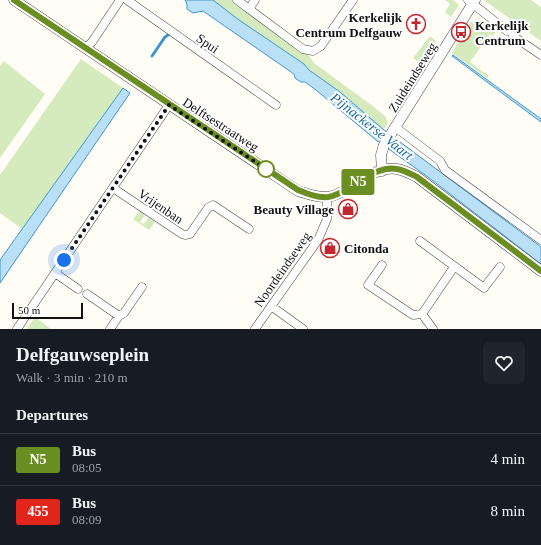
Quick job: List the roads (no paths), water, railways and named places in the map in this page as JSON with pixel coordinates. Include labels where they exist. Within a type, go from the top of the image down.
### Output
[{"type":"street","name":"Delftsestraatweg","points":[[14,0],[298,190],[310,195],[327,197]]},
{"type":"street","points":[[85,48],[92,42],[120,0]]},
{"type":"street","name":"Spui","points":[[127,0],[276,105]]},
{"type":"street","points":[[237,0],[303,49],[312,51],[321,46],[353,0]]},
{"type":"street","points":[[249,9],[255,0]]},
{"type":"street","points":[[472,1],[510,34],[541,55]]},
{"type":"street","name":"Zuideindseweg","points":[[382,170],[381,155],[384,146],[472,1]]},
{"type":"street","points":[[17,329],[169,105]]},
{"type":"street","points":[[393,131],[440,161],[445,170],[541,240]]},
{"type":"street","points":[[327,197],[339,193],[369,175],[382,170],[397,169],[417,177],[541,271]]},
{"type":"street","name":"Vrijenban","points":[[113,188],[185,235],[190,234],[208,208],[213,205],[249,229]]},
{"type":"street","name":"Noordeindseweg","points":[[255,329],[318,240],[327,219],[327,197]]},
{"type":"street","points":[[420,241],[484,288],[500,267]]},
{"type":"street","points":[[382,265],[368,285],[412,315],[422,314]]},
{"type":"street","points":[[422,314],[454,266]]},
{"type":"street","points":[[55,273],[78,289]]},
{"type":"street","points":[[110,329],[119,316],[124,313],[142,287]]},
{"type":"street","points":[[87,294],[119,316]]},
{"type":"street","points":[[271,306],[303,329]]},
{"type":"street","points":[[422,314],[433,329]]},
{"type":"water","name":"Pijnackerse Vaart","points":[[185,0],[213,0],[239,20],[304,64],[309,70],[340,92],[384,130],[541,247],[541,264],[428,177],[376,140],[316,90],[305,82],[301,82],[295,78],[294,74],[203,11],[193,13],[187,9]]},
{"type":"water","points":[[453,55],[541,119],[541,122],[452,56]]},
{"type":"water","points":[[123,88],[130,93],[0,283],[0,260]]},
{"type":"waterway","points":[[152,56],[165,37],[171,33]]},
{"type":"place","name":"Kerkelijk Centrum Delfgauw","points":[[416,24]]},
{"type":"place","name":"Kerkelijk Centrum","points":[[461,32]]},
{"type":"place","name":"Beauty Village","points":[[348,209]]},
{"type":"place","name":"Citonda","points":[[330,248]]}]
